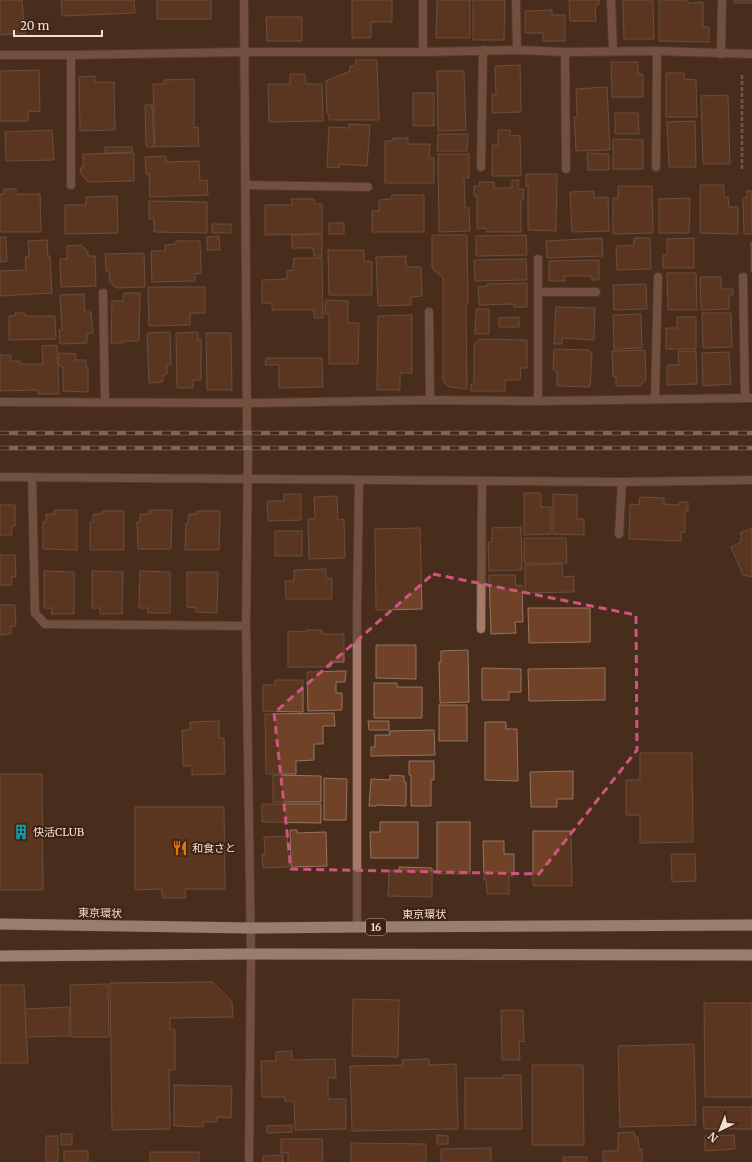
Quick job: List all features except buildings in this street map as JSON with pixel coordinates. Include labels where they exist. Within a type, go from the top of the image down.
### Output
[{"type":"highway","name":"東京環状","points":[[0,924],[251,928],[752,925]]},
{"type":"highway","points":[[0,956],[251,954],[752,955]]},
{"type":"street","points":[[244,0],[248,448],[246,626],[251,928],[249,1162]]},
{"type":"street","points":[[423,0],[423,52]]},
{"type":"street","points":[[516,0],[517,50]]},
{"type":"street","points":[[611,0],[613,51]]},
{"type":"street","points":[[721,54],[722,0]]},
{"type":"street","points":[[481,166],[483,50]]},
{"type":"street","points":[[0,55],[244,52],[423,52],[483,50],[565,52],[657,51],[752,54]]},
{"type":"street","points":[[656,167],[657,51]]},
{"type":"street","points":[[565,52],[566,169]]},
{"type":"street","points":[[71,55],[71,185]]},
{"type":"street","points":[[246,185],[368,186]]},
{"type":"street","points":[[538,259],[538,400]]},
{"type":"street","points":[[654,398],[658,277]]},
{"type":"street","points":[[0,402],[247,403],[748,398],[743,277]]},
{"type":"street","points":[[538,292],[596,292]]},
{"type":"street","points":[[103,293],[106,402]]},
{"type":"street","points":[[429,312],[430,400]]},
{"type":"street","points":[[0,477],[622,482],[752,480]]},
{"type":"street","points":[[32,477],[35,613],[45,624],[246,626]]},
{"type":"street","points":[[356,927],[356,613],[359,480]]},
{"type":"street","points":[[481,629],[482,481]]},
{"type":"street","points":[[619,534],[622,482]]},
{"type":"path","points":[[742,54],[742,169]]},
{"type":"highlighted area","points":[[433,574],[636,615],[637,750],[539,874],[291,869],[274,713]]},
{"type":"railway","points":[[0,433],[752,433]]},
{"type":"railway","points":[[0,448],[752,448]]},
{"type":"place","name":"快活CLUB","points":[[21,832]]},
{"type":"place","name":"和食さと","points":[[180,848]]}]
